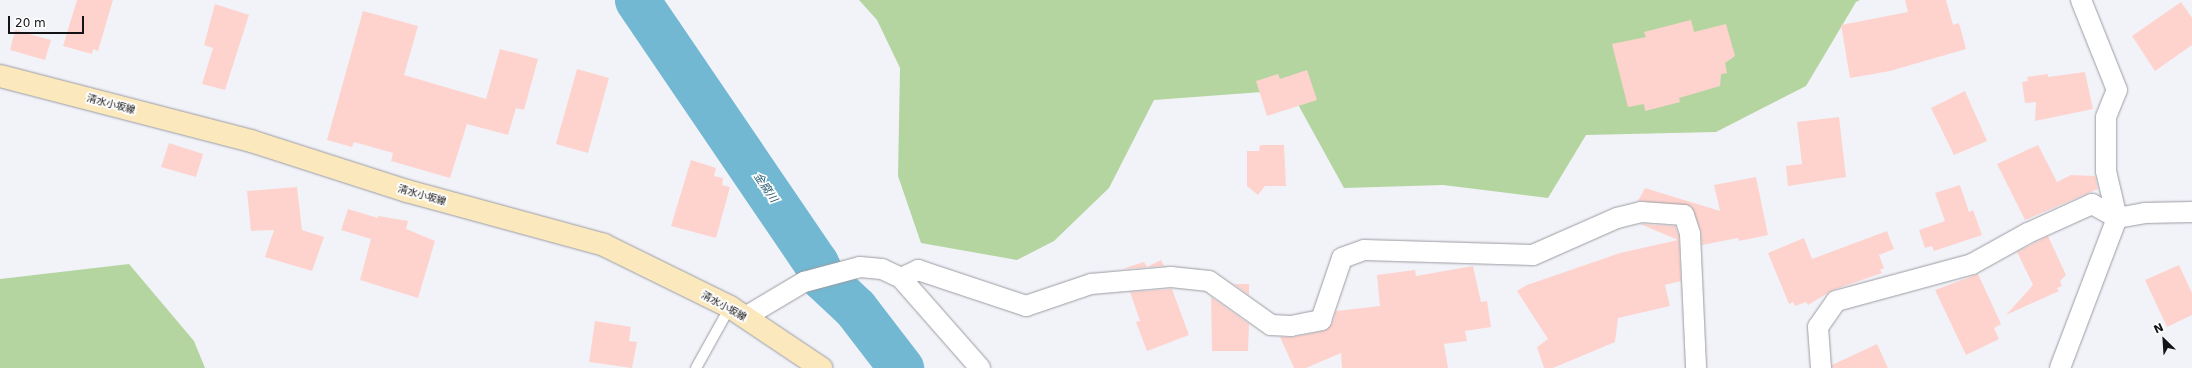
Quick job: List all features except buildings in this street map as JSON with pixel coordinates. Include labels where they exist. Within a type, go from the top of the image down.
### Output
[{"type":"main road","name":"清水小坂線","points":[[0,76],[251,141],[407,191],[604,245],[737,312],[821,368]]},
{"type":"street","points":[[2060,368],[2117,218],[2106,171],[2106,117],[2117,90],[2081,0]]},
{"type":"street","points":[[1821,368],[1818,327],[1836,301],[1972,264],[2028,233],[2092,204],[2117,218],[2145,213],[2192,212]]},
{"type":"street","points":[[901,278],[918,270],[1026,306],[1091,284],[1171,277],[1209,280],[1271,324],[1291,326],[1321,320],[1342,258],[1364,250],[1533,255],[1618,218],[1641,212],[1684,215],[1690,234],[1696,368]]},
{"type":"street","points":[[737,312],[804,282],[860,266],[882,269],[901,278],[980,368]]},
{"type":"lane","points":[[696,368],[737,312]]},
{"type":"green space","points":[[859,0],[1860,0],[1856,2],[1806,86],[1716,132],[1586,135],[1548,198],[1443,185],[1344,188],[1290,90],[1154,100],[1109,188],[1054,241],[1017,260],[921,243],[898,176],[900,68],[877,20]]},
{"type":"green space","points":[[129,264],[194,341],[205,368],[0,368],[0,279]]},
{"type":"waterway","name":"金腐川","points":[[637,0],[816,263],[823,278],[855,308],[901,368]]}]
